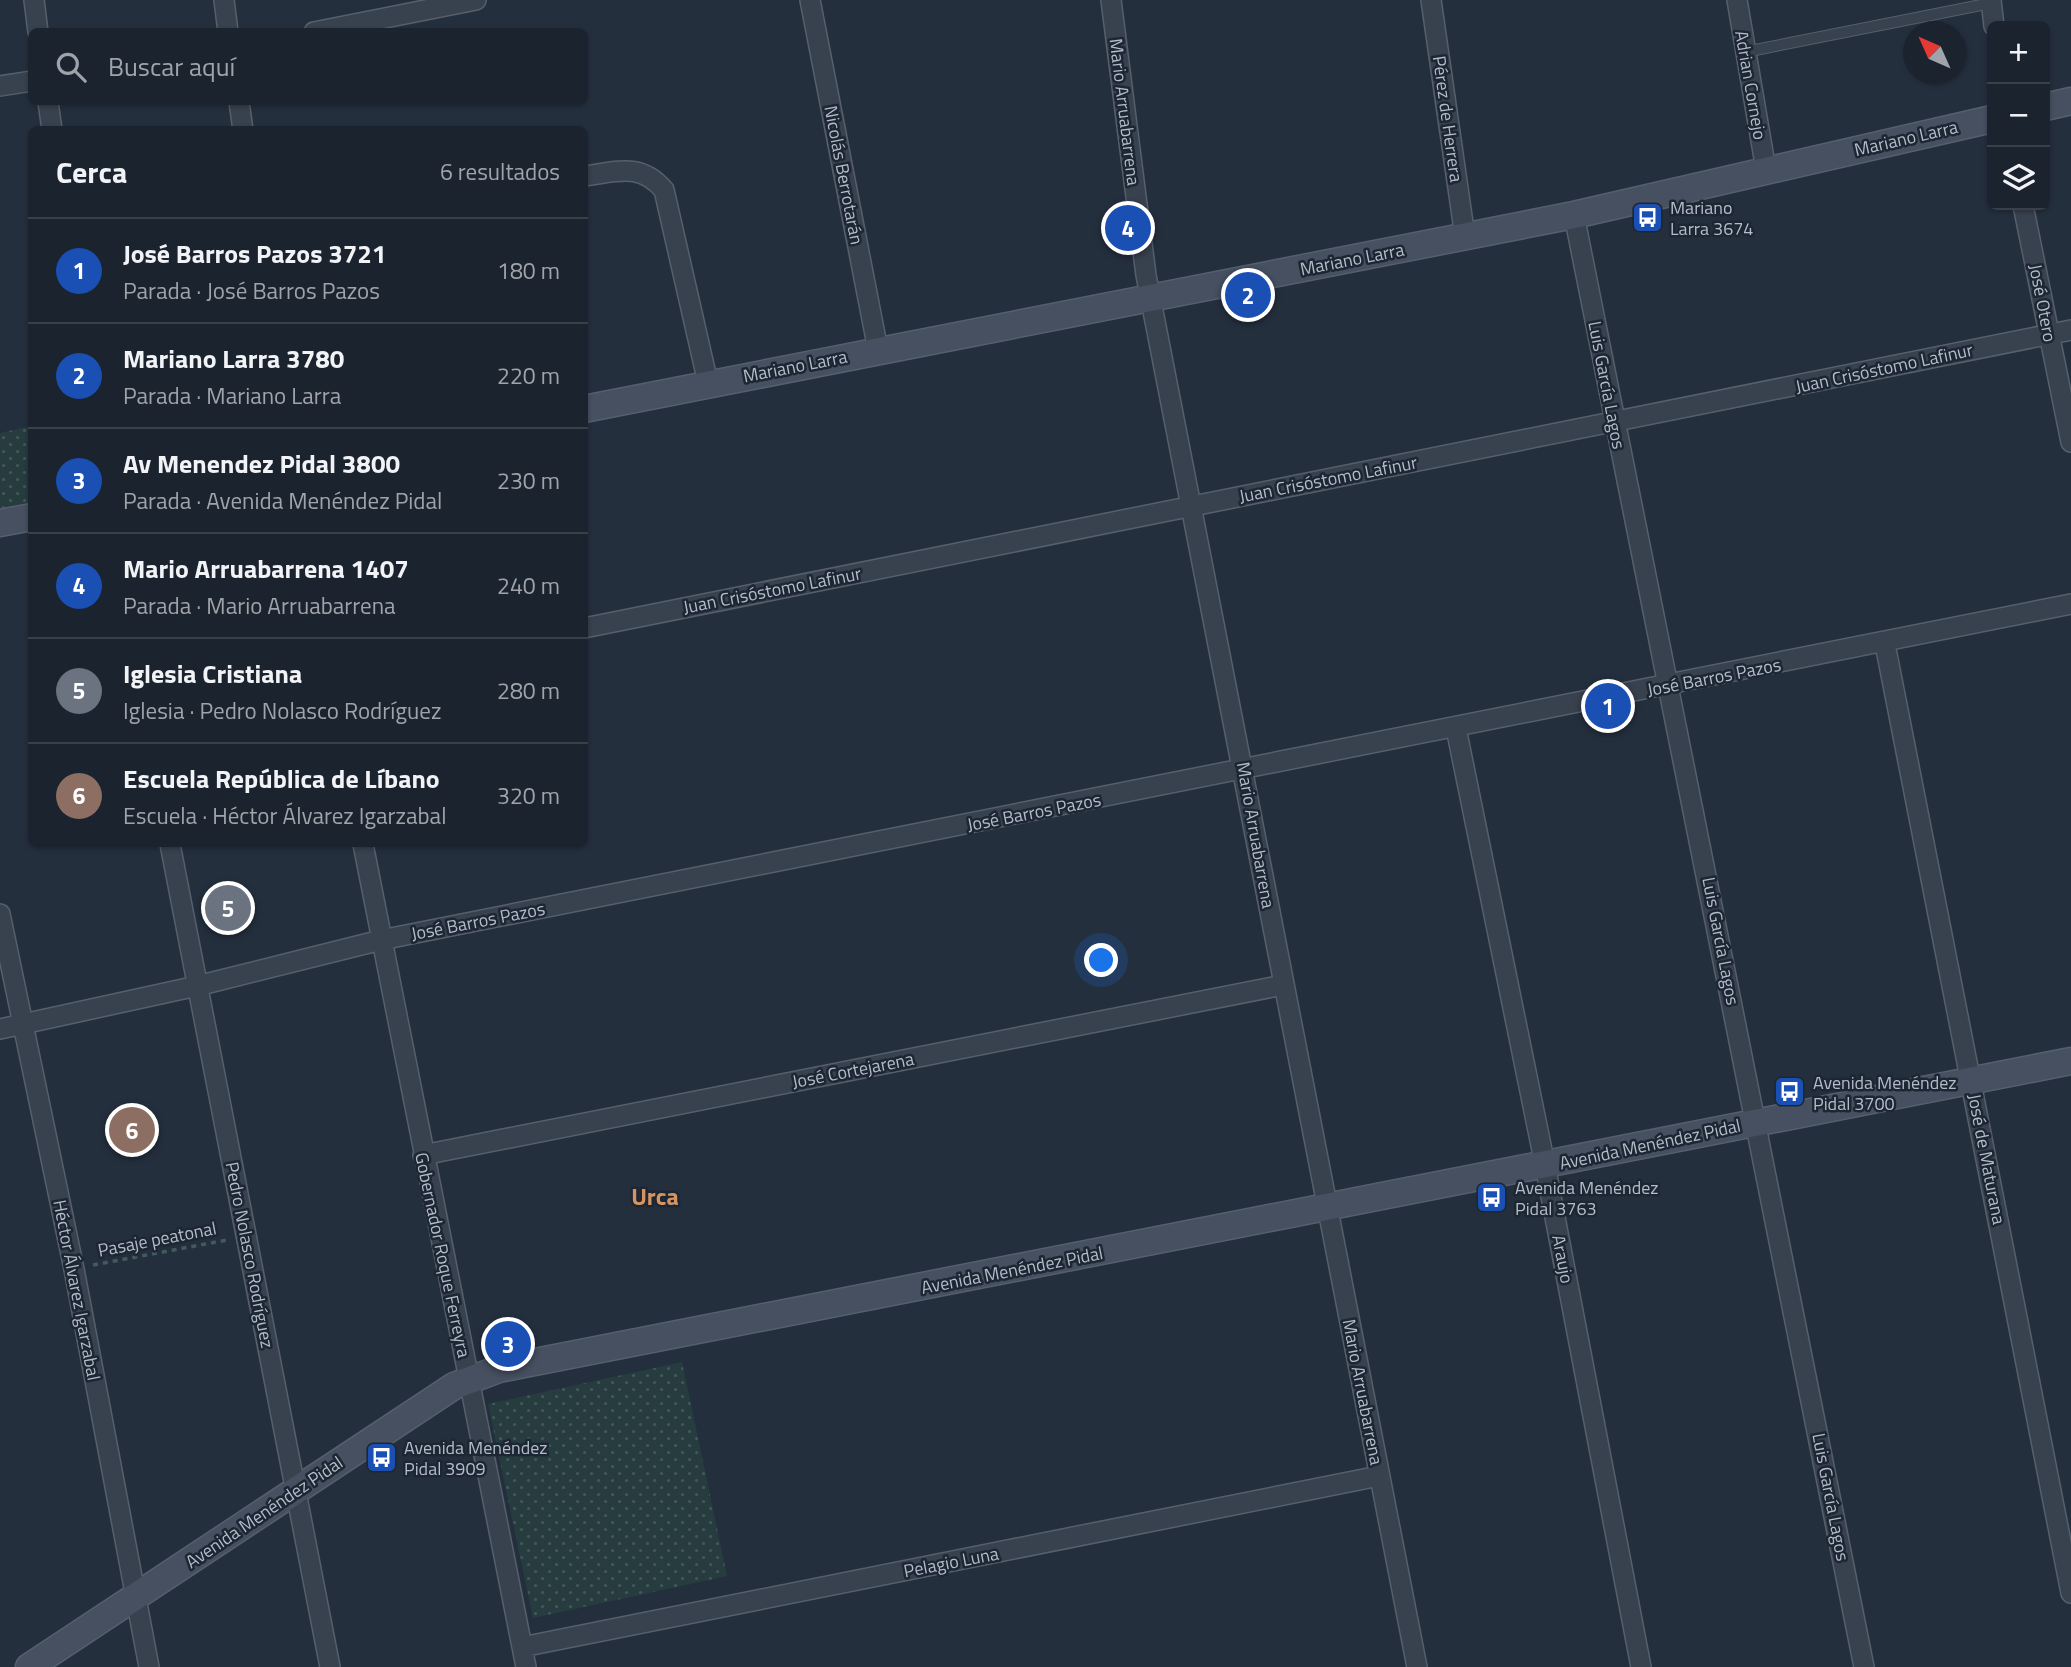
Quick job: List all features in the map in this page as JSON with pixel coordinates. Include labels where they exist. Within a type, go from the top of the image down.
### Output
[{"type":"main road","points":[[2050,106],[2071,101]]},
{"type":"main road","name":"Mariano Larra","points":[[588,408],[1574,215],[1987,120]]},
{"type":"main road","points":[[0,523],[28,518]]},
{"type":"main road","name":"Avenida Menéndez Pidal","points":[[29,1667],[470,1378],[499,1369],[1545,1166],[2071,1060]]},
{"type":"street","points":[[34,0],[38,28]]},
{"type":"street","points":[[224,0],[228,28]]},
{"type":"street","points":[[334,28],[476,0]]},
{"type":"street","name":"Nicolás Berrotarán","points":[[810,0],[878,350]]},
{"type":"street","name":"Mario Arruabarrena","points":[[1111,0],[1151,299],[1417,1667]]},
{"type":"street","name":"Pérez de Herrera","points":[[1431,0],[1465,237]]},
{"type":"street","name":"Adrian Cornejo","points":[[1737,0],[1766,170]]},
{"type":"street","points":[[1991,1],[1993,21]]},
{"type":"street","points":[[0,86],[28,82]]},
{"type":"street","points":[[48,105],[51,126]]},
{"type":"street","points":[[239,105],[242,126]]},
{"type":"street","points":[[588,176],[633,170],[645,172],[664,190],[708,383]]},
{"type":"street","name":"José Otero","points":[[2024,210],[2071,442]]},
{"type":"street","name":"Luis García Lagos","points":[[1574,215],[1864,1667]]},
{"type":"street","name":"Juan Crisóstomo Lafinur","points":[[588,627],[2071,330]]},
{"type":"street","name":"José Barros Pazos","points":[[0,1029],[197,986],[381,940],[1244,771],[2071,604]]},
{"type":"street","name":"José de Maturana","points":[[1885,643],[2071,1593]]},
{"type":"street","name":"Araujo","points":[[1456,728],[1545,1166],[1641,1667]]},
{"type":"street","name":"Pedro Nolasco Rodríguez","points":[[171,847],[330,1667]]},
{"type":"street","name":"Gobernador Roque Ferreyra","points":[[364,847],[526,1667]]},
{"type":"street","name":"Héctor Álvarez Igarzabal","points":[[0,914],[20,1024],[74,1269],[149,1667]]},
{"type":"street","name":"José Cortejarena","points":[[423,1155],[1283,985]]},
{"type":"street","name":"Pelagio Luna","points":[[522,1647],[1379,1476]]},
{"type":"lane","points":[[1745,52],[1991,1]]},
{"type":"path","name":"Pasaje peatonal","points":[[74,1269],[246,1236]]},
{"type":"green space","points":[[28,427],[28,504],[0,509],[0,433]]},
{"type":"green space","points":[[682,1362],[727,1576],[533,1618],[488,1404]]},
{"type":"place","name":"Mariano Larra 3674","points":[[1647,217]]},
{"type":"place","name":"Mario Arruabarrena 1407","points":[[1128,228]]},
{"type":"place","name":"Mariano Larra 3780","points":[[1248,295]]},
{"type":"place","name":"José Barros Pazos 3721","points":[[1608,706]]},
{"type":"place","name":"Iglesia Cristiana","points":[[228,908]]},
{"type":"place","name":"Avenida Menéndez Pidal 3700","points":[[1790,1092]]},
{"type":"place","name":"Escuela República de Líbano","points":[[132,1130]]},
{"type":"place","name":"Avenida Menéndez Pidal 3763","points":[[1492,1197]]},
{"type":"place","name":"Av Menendez Pidal 3800","points":[[508,1344]]},
{"type":"place","name":"Avenida Menéndez Pidal 3909","points":[[381,1457]]},
{"type":"district","name":"Urca","points":[[655,1196]]}]
